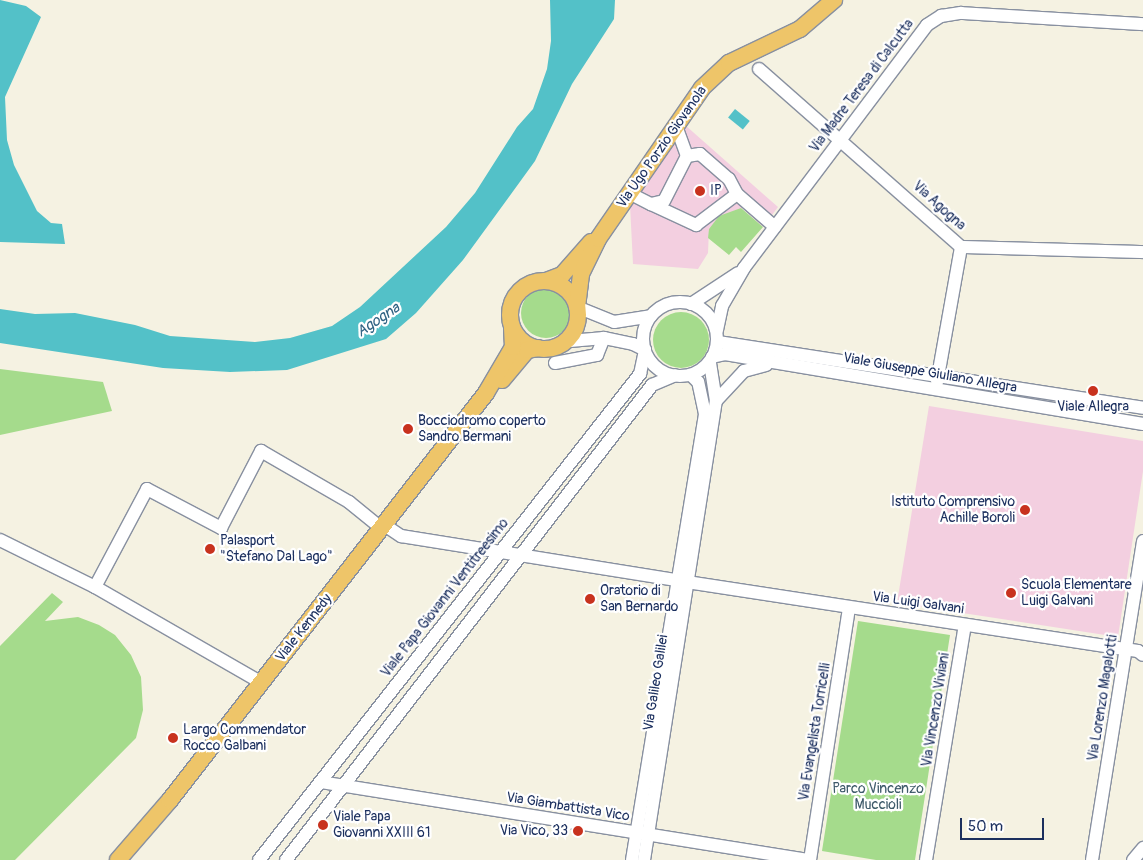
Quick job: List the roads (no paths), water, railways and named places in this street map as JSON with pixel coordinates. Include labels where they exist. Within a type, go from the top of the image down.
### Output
[{"type":"main road","name":"Via Ugo Porzio Giovanola","points":[[577,307],[581,274],[598,239],[702,88],[729,63],[800,29],[834,0]]},
{"type":"main road","name":"Via Ugo Porzio Giovanola","points":[[546,281],[562,276],[589,244],[598,239]]},
{"type":"main road","points":[[546,281],[566,289],[577,307],[578,323],[567,340],[550,349],[538,348],[527,350],[502,380],[486,393],[513,347],[512,305],[517,295],[525,287],[546,281]]},
{"type":"main road","points":[[512,327],[527,344],[538,348]]},
{"type":"main road","name":"Viale Kennedy","points":[[118,860],[152,823],[486,393]]},
{"type":"street","name":"Via Madre Teresa di Calcutta","points":[[717,336],[722,306],[744,268],[917,36],[941,16],[961,13],[1143,24]]},
{"type":"street","name":"Via Agogna","points":[[759,68],[962,247],[1143,252]]},
{"type":"street","points":[[651,204],[664,201],[687,156],[676,126]]},
{"type":"street","points":[[687,156],[700,154],[729,179],[737,194],[775,227]]},
{"type":"street","points":[[629,193],[696,225],[737,194]]},
{"type":"street","points":[[935,389],[962,247]]},
{"type":"street","name":"Via Madre Teresa di Calcutta","points":[[691,304],[744,268]]},
{"type":"street","points":[[286,860],[519,555],[652,385],[675,376],[691,375],[711,360],[717,336],[705,311],[691,304],[671,303],[651,316],[614,322],[577,307]]},
{"type":"street","points":[[645,350],[644,332],[651,316]]},
{"type":"street","name":"Viale Giuseppe Giuliano Allegra","points":[[717,336],[938,375],[1143,408]]},
{"type":"street","points":[[567,340],[604,338],[633,344],[645,350],[659,369],[675,376]]},
{"type":"street","points":[[555,363],[597,355],[604,338]]},
{"type":"street","name":"Viale Papa Giovanni Ventitreesimo","points":[[259,860],[640,374],[645,350]]},
{"type":"street","name":"Viale Giuseppe Giuliano Allegra","points":[[711,360],[725,354],[1143,424]]},
{"type":"street","name":"Via Galileo Galilei","points":[[682,581],[716,401],[711,360]]},
{"type":"street","points":[[716,401],[744,371],[759,364],[782,364]]},
{"type":"street","name":"Via Galileo Galilei","points":[[632,860],[642,834],[682,581],[705,414],[698,382],[691,375]]},
{"type":"street","name":"Via Luigi Galvani","points":[[95,587],[147,489],[221,528],[262,451],[349,502],[382,526],[401,536],[849,608],[1126,650],[1143,655]]},
{"type":"street","points":[[0,540],[95,587],[262,683]]},
{"type":"street","name":"Via Lorenzo Magalotti","points":[[1092,860],[1143,541]]},
{"type":"street","name":"Via Evangelista Torricelli","points":[[810,860],[849,608]]},
{"type":"street","name":"Via Vincenzo Viviani","points":[[926,860],[965,625]]},
{"type":"street","name":"Via Giambattista Vico","points":[[322,782],[810,860]]},
{"type":"street","name":"Via Galileo Galilei","points":[[642,834],[644,860]]},
{"type":"street","points":[[1133,860],[1143,848]]},
{"type":"water","points":[[0,0],[26,6],[41,17],[5,97],[7,140],[14,165],[37,211],[51,223],[62,224],[65,244],[0,242]]},
{"type":"water","name":"Agogna","points":[[550,0],[615,0],[614,19],[572,84],[535,161],[463,260],[416,313],[386,339],[287,370],[230,372],[163,368],[0,343],[0,309],[35,314],[75,313],[135,325],[170,336],[255,342],[290,338],[332,326],[360,307],[446,227],[475,193],[517,127],[533,109],[547,69],[551,41]]},
{"type":"water","points":[[735,109],[750,121],[743,130],[728,118]]},
{"type":"place","name":"IP","points":[[700,191]]},
{"type":"place","name":"Viale Allegra","points":[[1093,391]]},
{"type":"place","name":"Bocciodromo coperto Sandro Bermani","points":[[408,429]]},
{"type":"place","name":"Istituto Comprensivo Achille Boroli","points":[[1025,510]]},
{"type":"place","name":"Palasport \"Stefano Dal Lago\"","points":[[210,549]]},
{"type":"place","name":"Scuola Elementare Luigi Galvani","points":[[1011,593]]},
{"type":"place","name":"Oratorio di San Bernardo","points":[[590,599]]},
{"type":"place","name":"Largo Commendator Rocco Galbani","points":[[173,738]]},
{"type":"place","name":"Viale Papa Giovanni XXIII 61","points":[[323,825]]},
{"type":"place","name":"Via Vico, 33","points":[[578,831]]},
{"type":"park label","name":"Parco Vincenzo Muccioli","points":[[878,798]]}]
